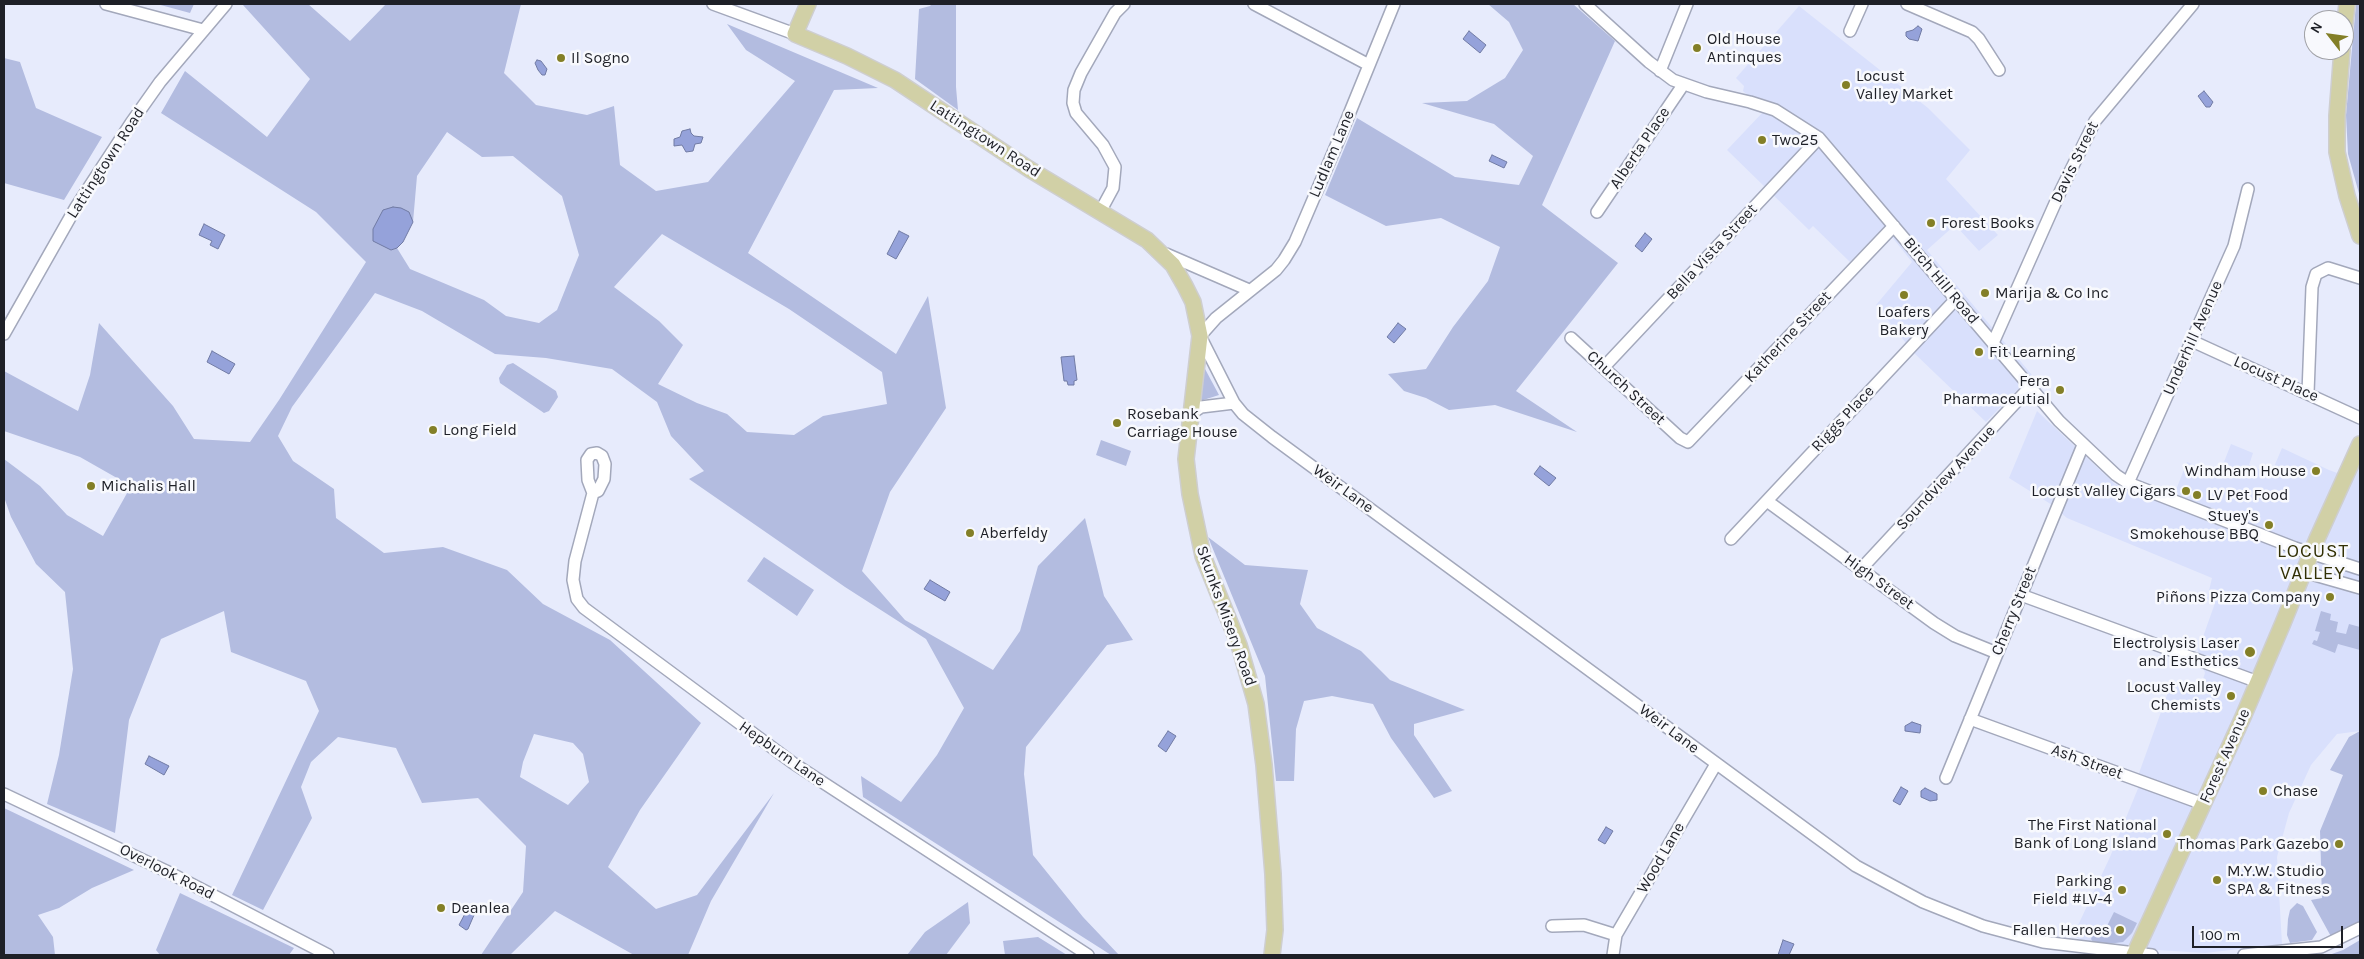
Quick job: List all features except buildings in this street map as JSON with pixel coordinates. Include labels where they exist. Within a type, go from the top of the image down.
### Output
[{"type":"main road","points":[[795,34],[808,4]]},
{"type":"main road","name":"Lattingtown Road","points":[[795,34],[847,56],[895,80],[1029,169],[1147,240],[1162,253],[1185,286],[1193,302],[1200,336]]},
{"type":"main road","points":[[2341,60],[2336,116],[2337,152],[2360,236]]},
{"type":"main road","name":"Skunks Misery Road","points":[[1200,336],[1186,459],[1196,529],[1203,556],[1239,646],[1256,704],[1264,765],[1272,874],[1275,930],[1272,955]]},
{"type":"main road","name":"Forest Avenue","points":[[2135,954],[2258,682],[2311,554],[2360,444]]},
{"type":"street","points":[[106,4],[203,30]]},
{"type":"street","name":"Lattingtown Road","points":[[4,334],[76,207],[116,146],[160,82],[226,4]]},
{"type":"street","name":"Lattingtown Road","points":[[713,4],[795,34]]},
{"type":"street","points":[[1100,212],[1114,188],[1115,166],[1103,145],[1076,114],[1073,102],[1074,90],[1081,73],[1116,13],[1124,4]]},
{"type":"street","points":[[1254,4],[1369,65]]},
{"type":"street","name":"Ludlam Lane","points":[[1200,336],[1216,318],[1276,270],[1292,246],[1394,4]]},
{"type":"street","name":"Birch Hill Road","points":[[1585,4],[1660,71],[1683,85],[1775,110],[1820,138],[2059,421],[2116,475],[2128,483],[2311,554],[2360,569]]},
{"type":"street","points":[[1660,71],[1687,4]]},
{"type":"street","points":[[1850,31],[1862,4]]},
{"type":"street","points":[[1907,4],[1972,32],[1979,38],[1999,70]]},
{"type":"street","name":"Davis Street","points":[[1993,343],[2060,190],[2095,121],[2193,4]]},
{"type":"street","name":"Alberta Place","points":[[1596,212],[1683,85]]},
{"type":"street","name":"Bella Vista Street","points":[[1604,367],[1820,138]]},
{"type":"street","name":"Underhill Avenue","points":[[2128,483],[2234,246],[2248,189]]},
{"type":"street","name":"Katherine Street","points":[[1680,438],[1685,441],[1691,440],[1894,226]]},
{"type":"street","points":[[1162,253],[1249,290]]},
{"type":"street","points":[[2308,393],[2312,287],[2316,274],[2322,269],[2328,268],[2360,278]]},
{"type":"street","name":"Riggs Place","points":[[1731,539],[1956,299]]},
{"type":"street","name":"Weir Lane","points":[[1200,336],[1234,403],[1243,414],[1856,866],[1923,902],[1983,926],[2043,942],[2152,955]]},
{"type":"street","name":"Church Street","points":[[1571,338],[1680,438]]},
{"type":"street","name":"Locust Place","points":[[2192,341],[2360,418]]},
{"type":"street","name":"Soundview Avenue","points":[[1861,569],[2030,387]]},
{"type":"street","points":[[1190,414],[1201,406],[1234,403]]},
{"type":"street","name":"Cherry Street","points":[[1946,778],[2083,444]]},
{"type":"street","name":"Hepburn Lane","points":[[594,493],[575,561],[573,580],[577,599],[584,608],[793,763],[1088,955]]},
{"type":"street","name":"High Street","points":[[1767,501],[1934,623],[1955,636],[1997,654]]},
{"type":"street","points":[[2304,572],[2360,588]]},
{"type":"street","points":[[2021,595],[2258,682]]},
{"type":"street","name":"Ash Street","points":[[1970,719],[2203,804]]},
{"type":"street","name":"Wood Lane","points":[[1613,955],[1616,935],[1716,764]]},
{"type":"street","name":"Overlook Road","points":[[4,794],[158,867],[328,955]]},
{"type":"street","points":[[1552,926],[1584,926],[1616,935]]},
{"type":"street","points":[[2244,955],[2320,947],[2360,928]]},
{"type":"shaded area","points":[[157,4],[194,4],[190,13]]},
{"type":"shaded area","points":[[308,4],[350,41],[386,4],[521,4],[504,73],[536,105],[587,115],[614,106],[620,165],[656,191],[708,182],[795,81],[746,50],[727,24],[878,88],[834,90],[748,253],[896,354],[928,296],[946,408],[890,492],[862,571],[905,620],[993,670],[1020,631],[1038,566],[1085,518],[1104,596],[1133,640],[1107,645],[1026,747],[1024,774],[1033,855],[1083,917],[1119,955],[1111,955],[863,797],[861,776],[901,802],[937,755],[964,708],[926,639],[845,587],[689,479],[704,471],[671,436],[657,402],[612,369],[546,358],[495,354],[422,311],[375,293],[292,407],[278,436],[293,461],[334,489],[336,518],[384,553],[443,547],[507,570],[543,604],[610,640],[701,723],[640,810],[608,867],[656,909],[697,895],[774,793],[711,901],[688,955],[634,955],[555,911],[510,955],[481,955],[523,892],[526,846],[478,798],[422,803],[396,748],[338,737],[311,762],[301,787],[312,818],[263,910],[232,895],[319,711],[306,681],[231,652],[224,611],[161,639],[129,720],[115,833],[47,804],[59,755],[73,669],[65,592],[36,564],[11,517],[4,497],[4,459],[40,486],[67,515],[103,536],[131,486],[80,457],[4,431],[4,371],[78,411],[90,375],[99,323],[173,406],[194,439],[250,442],[279,400],[366,262],[316,212],[161,113],[185,71],[267,137],[310,79],[243,5]],"holes":[[[447,132],[482,157],[513,156],[562,196],[579,255],[557,310],[539,323],[506,316],[484,300],[410,269],[397,248],[391,250],[408,212],[413,222],[417,176]],[[662,234],[789,309],[882,372],[887,404],[823,416],[794,435],[747,432],[727,414],[697,403],[658,384],[683,345],[659,321],[614,287]],[[534,734],[573,743],[583,754],[589,782],[568,805],[520,777],[523,762]]]},
{"type":"shaded area","points":[[932,4],[956,4],[956,87],[958,110],[915,79],[919,9]]},
{"type":"shaded area","points":[[1488,4],[1573,4],[1615,41],[1542,205],[1618,263],[1516,391],[1577,432],[1495,405],[1449,410],[1426,398],[1404,391],[1388,374],[1426,369],[1453,327],[1488,281],[1500,247],[1441,218],[1386,226],[1325,195],[1357,118],[1455,177],[1519,185],[1533,156],[1494,124],[1422,103],[1467,101],[1505,78],[1523,50],[1509,22]]},
{"type":"shaded area","points":[[2356,4],[2360,4],[2360,197],[2348,154],[2346,115],[2351,60],[2354,60]]},
{"type":"shaded area","points":[[1799,6],[1928,108],[1970,150],[1946,179],[1998,235],[1979,251],[1955,225],[1927,250],[2032,375],[1986,422],[1913,352],[1876,305],[1912,262],[1884,227],[1850,262],[1813,226],[1809,230],[1727,150],[1764,111],[1743,91],[1744,86],[1736,78]]},
{"type":"shaded area","points":[[1918,26],[1922,29],[1918,41],[1909,39],[1906,36],[1906,32]]},
{"type":"shaded area","points":[[1469,31],[1486,45],[1480,53],[1463,39]]},
{"type":"shaded area","points":[[4,58],[20,62],[36,108],[102,137],[64,200],[4,183]]},
{"type":"shaded area","points":[[537,60],[541,61],[547,69],[545,75],[542,75],[538,70],[535,63]]},
{"type":"shaded area","points":[[2204,91],[2213,102],[2210,107],[2206,107],[2198,96]]},
{"type":"shaded area","points":[[690,129],[694,136],[703,137],[701,143],[695,144],[693,151],[686,152],[682,145],[674,146],[674,139],[680,137],[682,131]]},
{"type":"shaded area","points":[[1492,155],[1507,162],[1504,168],[1489,161]]},
{"type":"shaded area","points":[[393,207],[409,212],[413,222],[403,242],[397,248],[391,250],[373,241],[373,229],[383,210]]},
{"type":"shaded area","points":[[204,224],[225,235],[218,249],[210,245],[212,241],[199,235]]},
{"type":"shaded area","points":[[899,231],[909,236],[896,259],[887,254]]},
{"type":"shaded area","points":[[1645,233],[1652,239],[1642,252],[1635,246]]},
{"type":"shaded area","points":[[1398,323],[1406,329],[1394,343],[1387,337]]},
{"type":"shaded area","points":[[212,351],[235,364],[229,374],[207,362]]},
{"type":"shaded area","points":[[1074,356],[1077,380],[1074,381],[1074,385],[1068,385],[1067,381],[1064,381],[1061,357]]},
{"type":"shaded area","points":[[513,363],[556,391],[558,397],[549,411],[544,413],[500,383],[499,378],[507,365]]},
{"type":"shaded area","points":[[1203,368],[1219,395],[1197,402]]},
{"type":"shaded area","points":[[2037,411],[2115,484],[2170,505],[2187,462],[2219,475],[2231,444],[2253,453],[2249,465],[2271,474],[2282,448],[2351,478],[2360,457],[2360,731],[2337,734],[2311,765],[2289,813],[2277,857],[2282,944],[2205,953],[2093,946],[2073,936],[2110,857],[2139,786],[2138,776],[2171,684],[2198,694],[2205,673],[2198,651],[2215,603],[2207,599],[2212,578],[2067,518],[2049,503],[2009,478]]},
{"type":"shaded area","points":[[1101,440],[1131,451],[1126,466],[1096,455]]},
{"type":"shaded area","points":[[1540,466],[1556,478],[1549,486],[1534,474]]},
{"type":"shaded area","points":[[1208,537],[1245,565],[1308,570],[1300,604],[1317,628],[1361,651],[1390,680],[1465,710],[1414,724],[1414,735],[1452,791],[1434,798],[1391,738],[1373,704],[1332,696],[1304,701],[1296,729],[1294,781],[1276,781],[1265,676]]},
{"type":"shaded area","points":[[764,557],[814,590],[797,616],[747,581]]},
{"type":"shaded area","points":[[930,580],[950,592],[945,601],[924,589]]},
{"type":"shaded area","points":[[2321,611],[2331,614],[2330,620],[2338,622],[2336,632],[2346,634],[2349,624],[2360,627],[2360,650],[2338,644],[2335,653],[2312,644],[2314,640],[2317,641],[2320,632],[2315,631]]},
{"type":"shaded area","points":[[1912,722],[1921,725],[1920,733],[1905,731],[1905,726]]},
{"type":"shaded area","points":[[1168,731],[1176,736],[1166,752],[1158,746]]},
{"type":"shaded area","points":[[2360,731],[2360,928],[2334,942],[2311,900],[2322,898],[2320,831],[2343,775],[2330,770],[2349,737]]},
{"type":"shaded area","points":[[149,756],[169,766],[164,775],[145,764]]},
{"type":"shaded area","points":[[1901,787],[1908,791],[1900,805],[1893,801]]},
{"type":"shaded area","points":[[1925,788],[1937,794],[1937,800],[1930,801],[1921,797],[1921,791]]},
{"type":"shaded area","points":[[4,808],[134,870],[92,888],[59,908],[38,915],[53,937],[55,955],[4,955]]},
{"type":"shaded area","points":[[1606,827],[1613,831],[1605,844],[1598,840]]},
{"type":"shaded area","points":[[180,893],[294,948],[289,955],[160,955],[156,950]]},
{"type":"shaded area","points":[[968,902],[970,923],[946,955],[907,955],[925,932]]},
{"type":"shaded area","points":[[2297,903],[2303,906],[2317,932],[2312,940],[2290,943],[2287,935],[2288,919],[2290,910]]},
{"type":"shaded area","points":[[467,910],[474,915],[466,930],[459,925]]},
{"type":"shaded area","points":[[2114,912],[2137,923],[2132,933],[2123,942],[2094,943],[2091,939],[2094,932],[2102,936]]},
{"type":"shaded area","points":[[1038,937],[1067,955],[1005,955],[1003,941]]},
{"type":"shaded area","points":[[1783,940],[1794,944],[1789,955],[1778,955]]},
{"type":"shaded area","points":[[2360,940],[2360,955],[2329,955],[2343,950]]},
{"type":"place","name":"Old House Antinques","points":[[1697,48]]},
{"type":"place","name":"Il Sogno","points":[[561,58]]},
{"type":"place","name":"Locust Valley Market","points":[[1846,85]]},
{"type":"place","name":"Two25","points":[[1762,140]]},
{"type":"place","name":"Forest Books","points":[[1931,223]]},
{"type":"place","name":"Marija & Co Inc","points":[[1985,293]]},
{"type":"place","name":"Loafers Bakery","points":[[1904,295]]},
{"type":"place","name":"Fit Learning","points":[[1979,352]]},
{"type":"place","name":"Fera Pharmaceutial","points":[[2060,390]]},
{"type":"place","name":"Rosebank Carriage House","points":[[1117,423]]},
{"type":"place","name":"Long Field","points":[[433,430]]},
{"type":"place","name":"Windham House","points":[[2316,471]]},
{"type":"place","name":"Michalis Hall","points":[[91,486]]},
{"type":"place","name":"Locust Valley Cigars","points":[[2186,491]]},
{"type":"place","name":"LV Pet Food","points":[[2197,495]]},
{"type":"place","name":"Stuey's Smokehouse BBQ","points":[[2269,525]]},
{"type":"place","name":"Aberfeldy","points":[[970,533]]},
{"type":"place","name":"Piñons Pizza Company","points":[[2330,597]]},
{"type":"place","name":"Electrolysis Laser and Esthetics","points":[[2250,652]]},
{"type":"place","name":"Locust Valley Chemists","points":[[2231,696]]},
{"type":"place","name":"Chase","points":[[2263,791]]},
{"type":"place","name":"The First National Bank of Long Island","points":[[2167,834]]},
{"type":"place","name":"Thomas Park Gazebo","points":[[2339,844]]},
{"type":"place","name":"M.Y.W. Studio SPA & Fitness","points":[[2217,880]]},
{"type":"place","name":"Parking Field #LV-4","points":[[2122,890]]},
{"type":"place","name":"Deanlea","points":[[441,908]]},
{"type":"place","name":"Fallen Heroes","points":[[2120,930]]},
{"type":"district","name":"LOCUST VALLEY","points":[[2313,563]]}]
